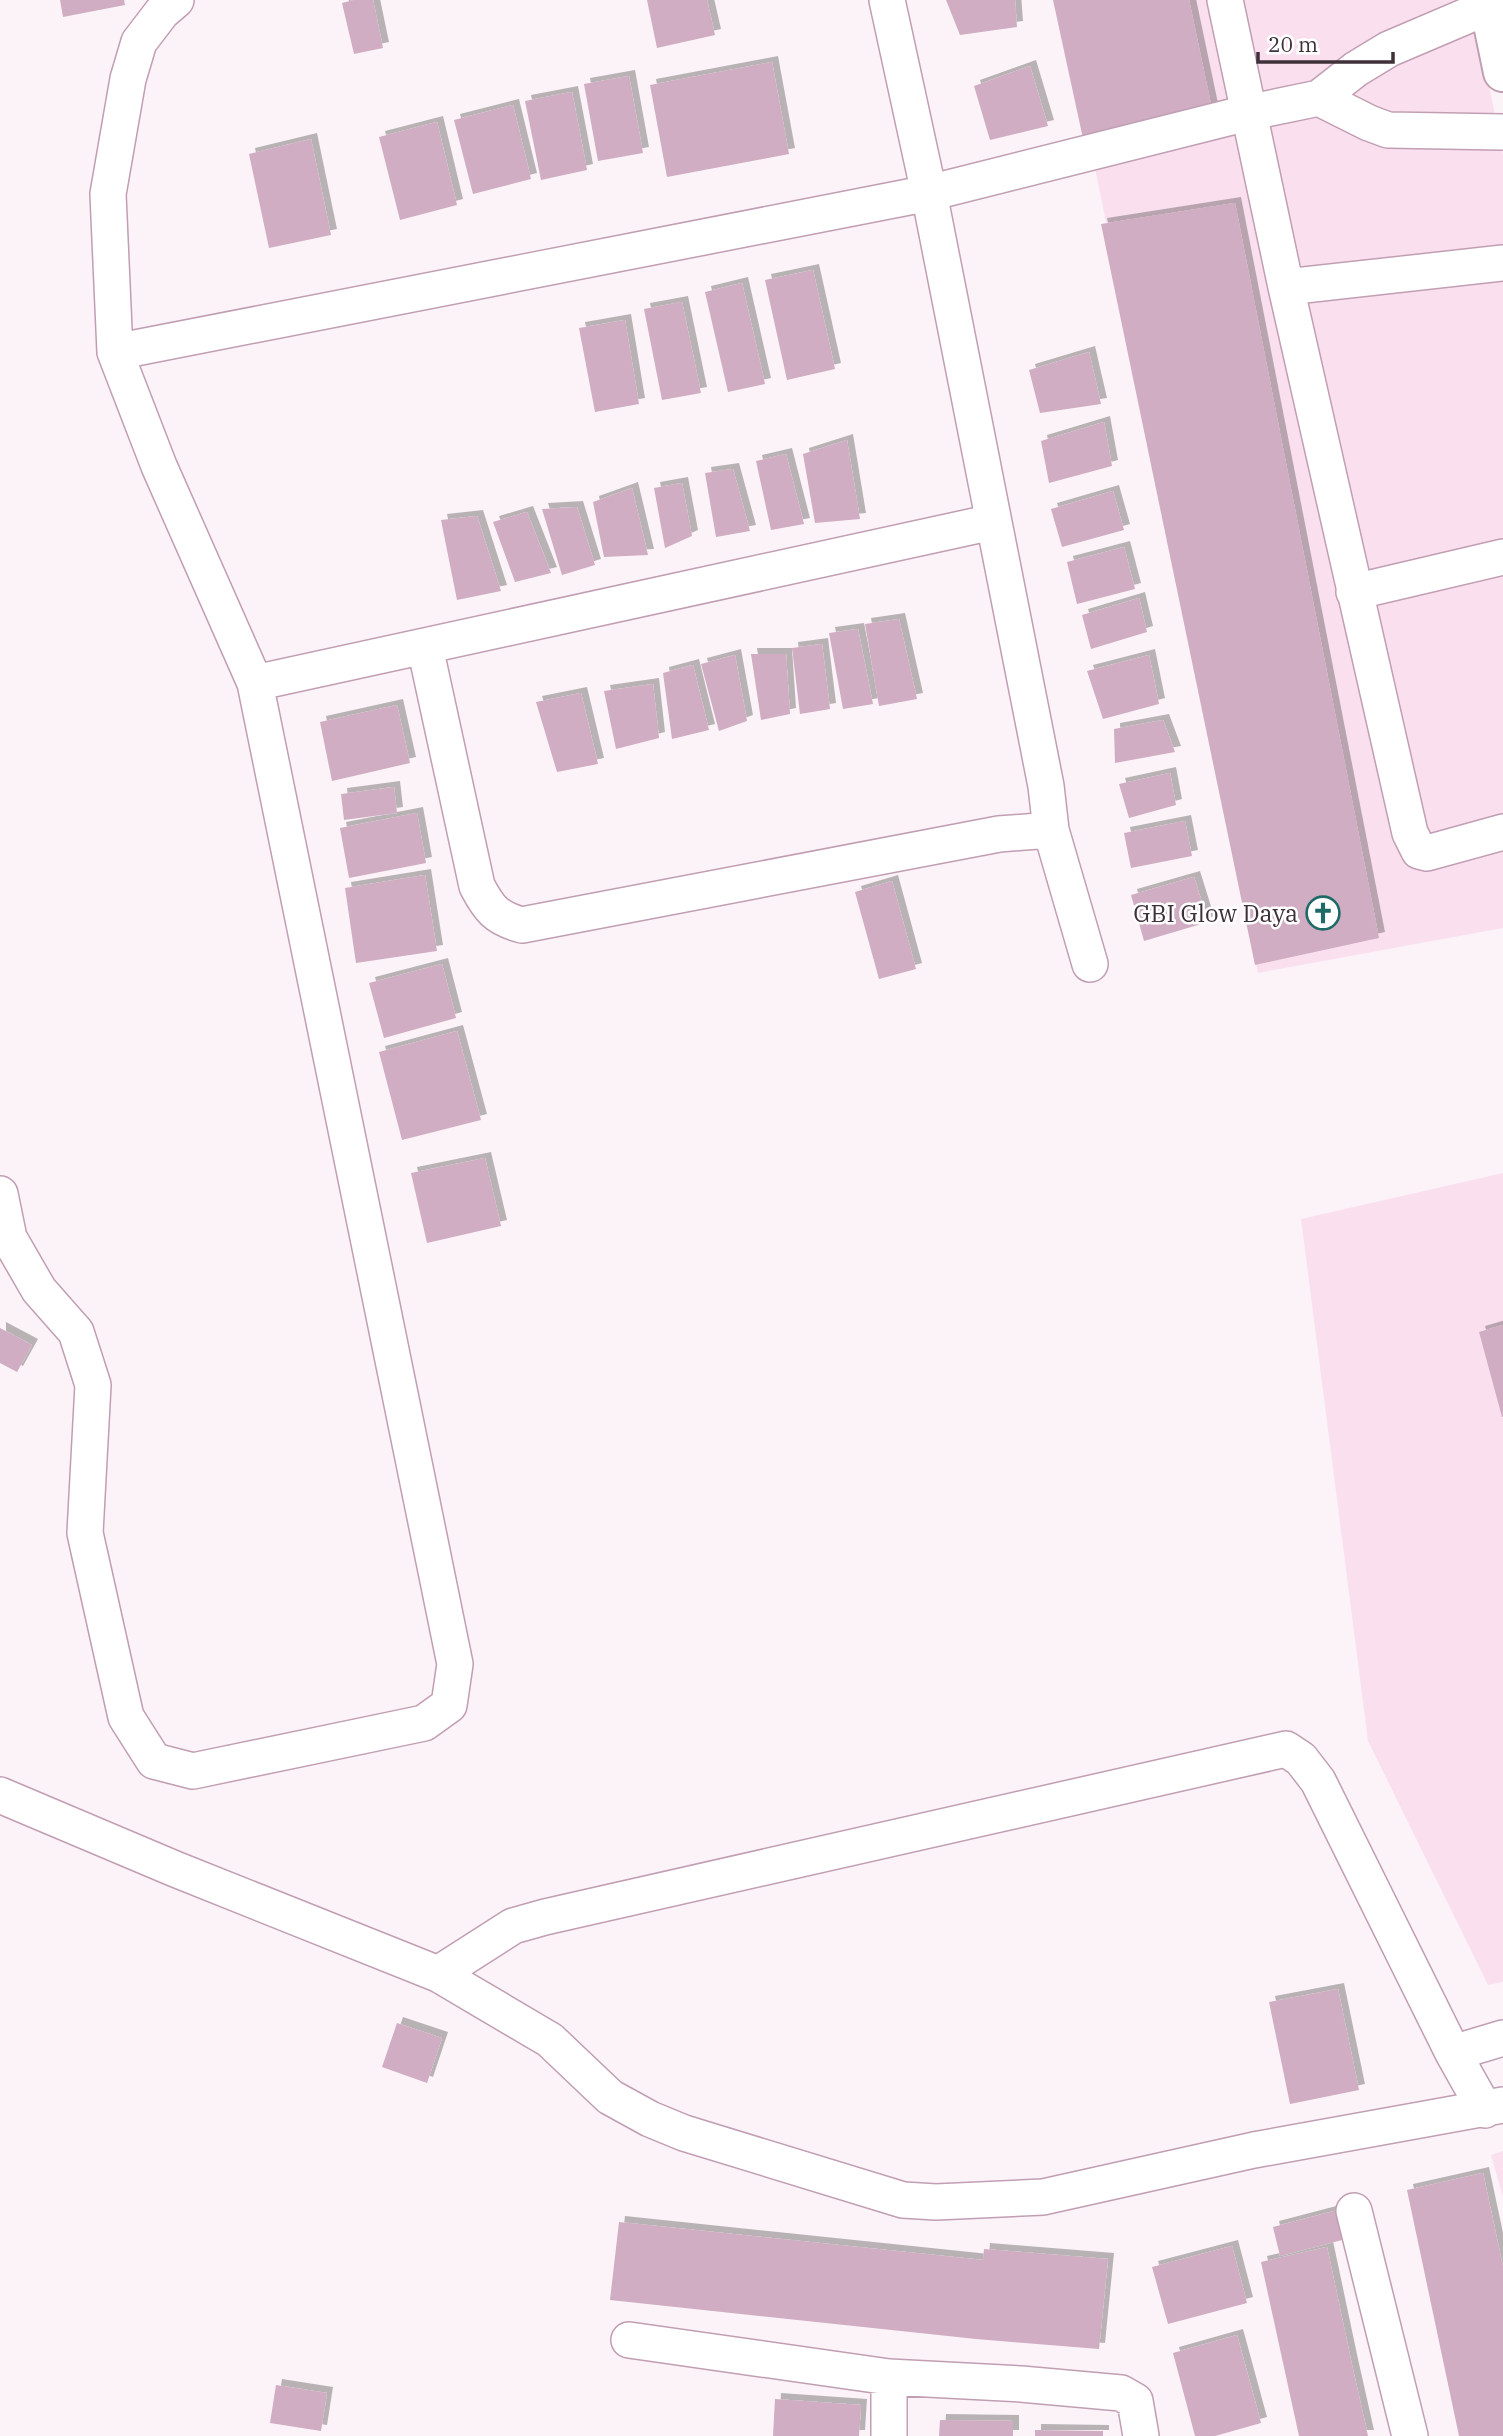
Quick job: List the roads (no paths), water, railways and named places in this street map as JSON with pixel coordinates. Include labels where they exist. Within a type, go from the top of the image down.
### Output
[{"type":"highway","points":[[1489,3],[1503,72]]},
{"type":"street","points":[[0,1194],[9,1238],[38,1290],[76,1332],[93,1385],[85,1532],[126,1717],[154,1761],[193,1771],[424,1723],[449,1705],[455,1664],[255,683],[159,466],[115,352],[108,194],[128,79],[139,42],[162,12],[176,0]]},
{"type":"street","points":[[887,0],[929,193],[1046,786],[1051,830],[1090,964]]},
{"type":"street","points":[[1225,0],[1247,113],[1410,833],[1419,851],[1427,853],[1503,832]]},
{"type":"street","points":[[115,352],[929,193],[1247,113],[1319,99],[1356,69],[1389,49],[1489,3]]},
{"type":"street","points":[[1319,99],[1388,130],[1503,132]]},
{"type":"street","points":[[1286,287],[1503,263]]},
{"type":"street","points":[[255,683],[993,522]]},
{"type":"street","points":[[1354,592],[1503,557]]},
{"type":"street","points":[[425,647],[477,886],[495,914],[522,925],[999,834],[1051,830]]},
{"type":"street","points":[[0,1795],[175,1869],[438,1974],[550,2040],[610,2097],[650,2119],[684,2133],[902,2200],[936,2202],[1043,2197],[1254,2150],[1494,2108],[1453,2053],[1318,1781],[1301,1759],[1286,1749],[545,1917],[513,1926],[438,1974]]},
{"type":"street","points":[[1453,2053],[1503,2038]]},
{"type":"street","points":[[1354,2211],[1410,2436]]},
{"type":"street","points":[[629,2340],[889,2377],[1121,2393],[1135,2401],[1141,2436]]},
{"type":"street","points":[[889,2377],[889,2436]]},
{"type":"place","name":"GBI Glow Daya","points":[[1323,913]]}]
